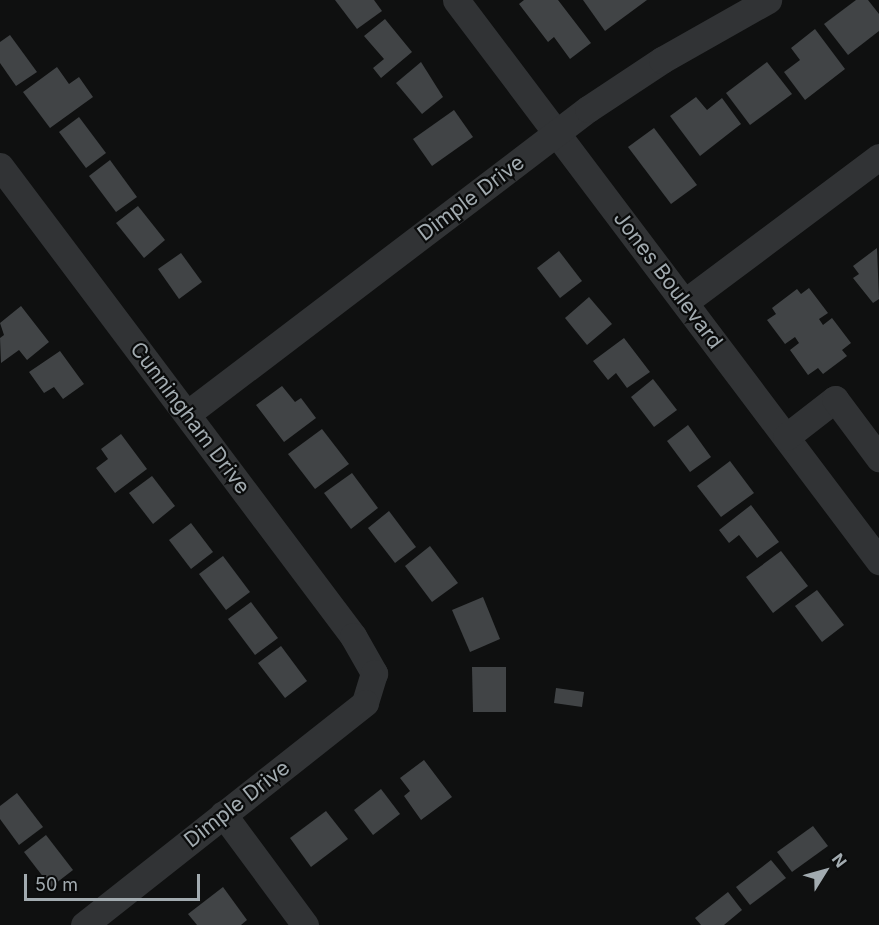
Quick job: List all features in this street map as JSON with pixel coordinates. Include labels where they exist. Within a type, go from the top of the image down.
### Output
[{"type":"street","name":"Jones Boulevard","points":[[456,0],[879,561]]},
{"type":"street","name":"Dimple Drive","points":[[187,414],[557,134],[662,60],[768,0]]},
{"type":"street","points":[[685,303],[879,157]]},
{"type":"street","name":"Cunningham Drive","points":[[0,166],[352,636],[374,673]]},
{"type":"street","points":[[786,437],[835,399],[879,458]]},
{"type":"street","name":"Dimple Drive","points":[[84,925],[222,814],[366,703],[374,673]]},
{"type":"street","points":[[222,814],[305,925]]},
{"type":"building","points":[[335,0],[374,0],[382,11],[357,29]]},
{"type":"building","points":[[524,0],[558,0],[591,43],[570,59],[554,37],[548,42],[519,4]]},
{"type":"building","points":[[583,0],[647,0],[605,31]]},
{"type":"building","points":[[856,0],[868,0],[879,14],[879,31],[848,55],[824,24]]},
{"type":"building","points":[[385,19],[412,52],[381,78],[373,68],[384,59],[364,36]]},
{"type":"building","points":[[815,29],[845,69],[805,100],[784,72],[800,60],[791,48]]},
{"type":"building","points":[[10,35],[37,72],[16,86],[0,63],[0,42]]},
{"type":"building","points":[[421,62],[443,97],[422,114],[396,83]]},
{"type":"building","points":[[767,62],[792,94],[750,125],[726,93]]},
{"type":"building","points":[[57,67],[69,84],[79,77],[93,97],[50,128],[23,92]]},
{"type":"building","points":[[696,97],[707,110],[722,98],[741,124],[700,156],[670,116]]},
{"type":"building","points":[[454,110],[473,137],[432,166],[413,139]]},
{"type":"building","points":[[79,117],[106,153],[86,168],[59,132]]},
{"type":"building","points":[[654,128],[697,185],[671,204],[628,147]]},
{"type":"building","points":[[110,160],[137,197],[116,212],[89,176]]},
{"type":"building","points":[[138,206],[165,240],[144,258],[116,223]]},
{"type":"building","points":[[877,248],[879,299],[873,303],[853,278],[859,274],[853,266]]},
{"type":"building","points":[[559,251],[582,281],[560,298],[537,268]]},
{"type":"building","points":[[181,253],[202,282],[179,299],[158,269]]},
{"type":"building","points":[[809,288],[828,313],[819,319],[823,325],[832,318],[851,343],[842,350],[847,356],[823,374],[818,368],[808,375],[790,350],[799,343],[795,337],[785,344],[767,320],[776,314],[772,308],[797,289],[801,294]]},
{"type":"building","points":[[589,297],[612,324],[587,345],[565,318]]},
{"type":"building","points":[[21,306],[49,342],[27,360],[19,350],[1,363],[0,338],[4,335],[0,323]]},
{"type":"building","points":[[624,338],[650,372],[627,388],[616,373],[608,380],[593,361]]},
{"type":"building","points":[[60,351],[84,384],[63,399],[54,387],[44,393],[29,372]]},
{"type":"building","points":[[653,379],[677,410],[654,427],[631,397]]},
{"type":"building","points":[[282,386],[295,402],[301,398],[316,418],[284,442],[256,405]]},
{"type":"building","points":[[688,425],[711,457],[690,472],[667,441]]},
{"type":"building","points":[[322,429],[349,464],[315,489],[288,454]]},
{"type":"building","points":[[121,434],[147,469],[115,493],[96,468],[108,459],[101,449]]},
{"type":"building","points":[[730,461],[754,493],[721,517],[697,486]]},
{"type":"building","points":[[352,473],[378,508],[351,529],[324,493]]},
{"type":"building","points":[[152,476],[175,506],[153,524],[129,493]]},
{"type":"building","points":[[751,505],[779,542],[757,558],[739,535],[729,543],[719,530]]},
{"type":"building","points":[[389,511],[416,547],[395,563],[368,528]]},
{"type":"building","points":[[191,523],[213,552],[191,569],[169,540]]},
{"type":"building","points":[[430,546],[458,583],[432,602],[405,566]]},
{"type":"building","points":[[781,551],[808,586],[773,613],[746,577]]},
{"type":"building","points":[[223,556],[250,592],[226,610],[199,574]]},
{"type":"building","points":[[817,590],[844,625],[822,642],[795,606]]},
{"type":"building","points":[[483,597],[500,639],[470,652],[452,610]]},
{"type":"building","points":[[251,602],[278,638],[255,655],[228,619]]},
{"type":"building","points":[[281,646],[307,681],[285,698],[258,663]]},
{"type":"building","points":[[472,667],[506,667],[506,712],[473,712]]},
{"type":"building","points":[[556,688],[584,692],[582,707],[554,703]]},
{"type":"building","points":[[424,760],[452,797],[421,820],[404,796],[410,791],[400,778]]},
{"type":"building","points":[[381,789],[400,814],[373,835],[354,810]]},
{"type":"building","points":[[17,793],[43,827],[19,845],[0,819],[0,806]]},
{"type":"building","points":[[326,811],[348,839],[311,867],[290,838]]},
{"type":"building","points":[[813,826],[828,846],[792,872],[777,852]]},
{"type":"building","points":[[46,835],[73,870],[51,887],[24,852]]},
{"type":"building","points":[[771,860],[786,878],[750,905],[736,887]]},
{"type":"building","points":[[223,887],[247,920],[241,925],[197,925],[188,914]]},
{"type":"building","points":[[728,892],[742,910],[724,925],[701,925],[695,918]]}]
